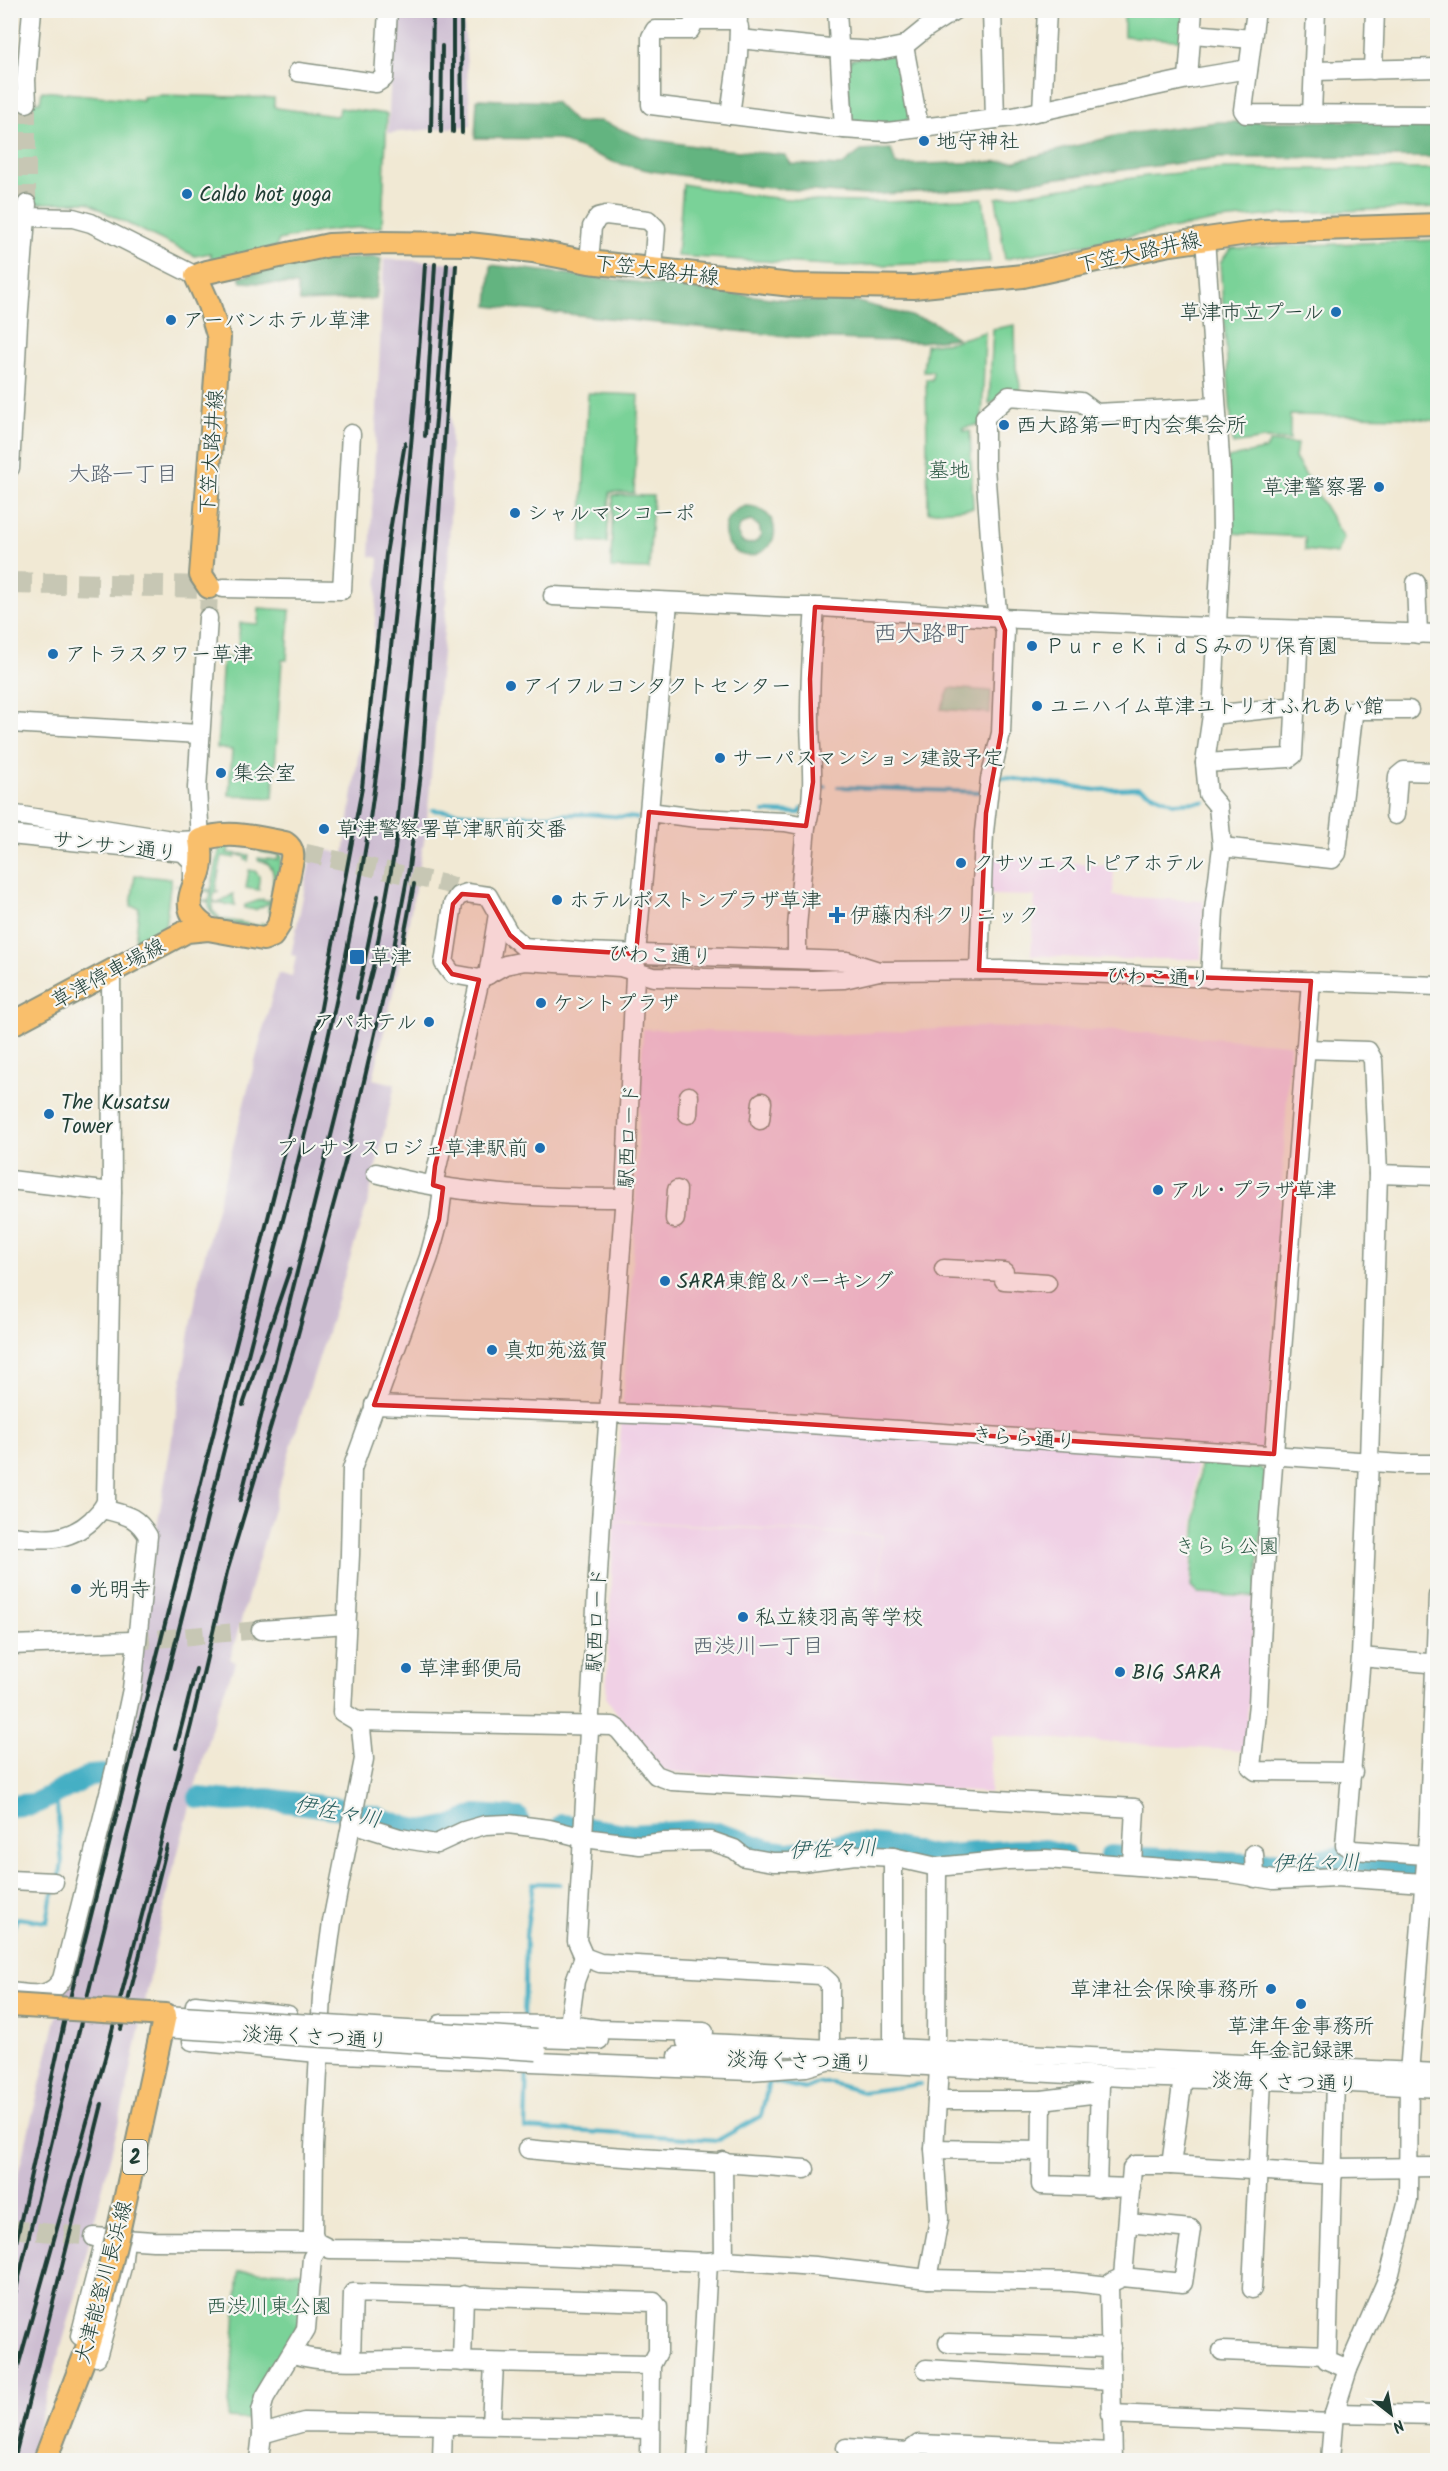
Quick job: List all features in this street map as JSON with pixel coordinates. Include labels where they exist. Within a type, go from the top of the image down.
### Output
[{"type":"main road","name":"下笠大路井線","points":[[216,588],[201,575],[219,338],[196,276],[301,251],[358,243],[498,246],[589,262],[792,285],[856,288],[935,286],[1023,276],[1205,238],[1262,231],[1437,225]]},
{"type":"main road","name":"草津停車場線","points":[[10,1025],[187,931],[208,929],[263,939],[274,934],[279,925],[292,856],[291,848],[285,843],[238,834],[216,835],[200,840]]},
{"type":"main road","points":[[200,840],[202,850],[197,878],[193,885],[191,911],[208,929]]},
{"type":"main road","points":[[10,2005],[164,2021]]},
{"type":"main road","points":[[10,2018],[164,2021]]},
{"type":"main road","name":"大津能登川長浜線","points":[[45,2460],[84,2358],[102,2300],[164,2021]]},
{"type":"street","points":[[27,103],[18,80],[32,10]]},
{"type":"street","points":[[298,72],[376,83],[380,81],[384,78],[388,10]]},
{"type":"street","points":[[837,10],[844,129]]},
{"type":"street","points":[[739,39],[879,51],[904,46],[955,10]]},
{"type":"street","points":[[992,10],[995,119]]},
{"type":"street","points":[[1042,111],[1047,10]]},
{"type":"street","points":[[1188,79],[1193,10]]},
{"type":"street","points":[[1256,10],[1243,110],[1246,114],[1437,115]]},
{"type":"street","points":[[1312,114],[1316,10]]},
{"type":"street","points":[[1374,69],[1375,10]]},
{"type":"street","points":[[730,115],[739,39],[738,15],[695,15],[690,30],[655,30],[651,38],[651,105],[730,115],[844,129],[887,132],[912,131],[1042,111],[1188,79],[1248,69]]},
{"type":"street","points":[[1193,34],[1252,39]]},
{"type":"street","points":[[904,46],[912,131]]},
{"type":"street","points":[[1314,71],[1437,68]]},
{"type":"street","points":[[10,468],[27,210],[91,222],[196,276]]},
{"type":"street","points":[[589,262],[593,222],[598,218],[606,215],[648,220],[656,228],[653,270]]},
{"type":"street","points":[[1205,238],[1221,472],[1222,531],[1212,715],[1205,763],[1208,794],[1218,806],[1222,847],[1214,910],[1210,979]]},
{"type":"street","points":[[979,970],[986,813],[990,778],[1002,722],[1005,630],[1000,618],[987,496],[985,417],[1009,396],[1081,402],[1096,413],[1215,407]]},
{"type":"street","points":[[216,588],[333,593],[342,590],[351,434]]},
{"type":"street","points":[[1416,583],[1418,634]]},
{"type":"street","points":[[552,596],[1299,631],[1437,634]]},
{"type":"street","name":"駅西ロード","points":[[584,1958],[577,1941],[601,1521],[625,1198],[636,954],[668,603]]},
{"type":"street","points":[[797,959],[797,927],[806,826],[811,810],[813,782],[810,758],[810,679],[815,607]]},
{"type":"street","points":[[200,840],[196,788],[208,618]]},
{"type":"street","points":[[1205,763],[1289,758],[1293,755],[1299,631]]},
{"type":"street","points":[[1212,715],[1297,706]]},
{"type":"street","points":[[1222,847],[1332,859],[1337,853],[1353,716],[1356,710],[1409,710]]},
{"type":"street","points":[[10,723],[199,734]]},
{"type":"street","points":[[1395,816],[1398,776],[1404,771],[1437,772]]},
{"type":"street","points":[[649,812],[698,818],[784,822],[806,826]]},
{"type":"street","name":"サンサン通り","points":[[10,814],[178,841],[200,840]]},
{"type":"street","name":"サンサン通り","points":[[10,835],[183,852],[192,862],[193,885]]},
{"type":"street","name":"びわこ通り","points":[[879,971],[847,961],[636,954],[524,947],[510,935],[488,896],[467,893],[458,896],[453,904],[444,963],[452,974],[484,977],[506,965],[525,961],[620,968],[646,976],[812,980],[844,979],[879,971],[979,970],[1437,986]]},
{"type":"street","points":[[259,2460],[262,2434],[261,2411],[265,2397],[306,2329],[312,2258],[318,2243],[313,2233],[313,2162],[320,2018],[332,1922],[364,1759],[363,1738],[350,1717],[347,1624],[352,1468],[429,1257],[439,1220],[438,1187],[498,914]]},
{"type":"street","points":[[669,965],[879,971]]},
{"type":"street","points":[[10,1536],[62,1538],[73,1534],[103,1509],[105,1501],[112,1191],[111,970]]},
{"type":"street","points":[[1311,981],[1264,1581],[1258,1704],[1251,1767],[1256,1772],[1353,1772]]},
{"type":"street","points":[[1305,1049],[1368,1051],[1373,1060],[1378,1174],[1369,1460],[1361,1657],[1345,1845],[1353,1850],[1430,1844]]},
{"type":"street","points":[[376,1173],[438,1187],[563,1198],[625,1198]]},
{"type":"street","points":[[1378,1174],[1437,1176]]},
{"type":"street","points":[[10,1180],[112,1191]]},
{"type":"street","points":[[675,1219],[677,1190]]},
{"type":"street","points":[[944,1269],[1004,1272],[1004,1280],[1047,1283]]},
{"type":"street","name":"きらら通り","points":[[374,1405],[610,1413],[1369,1460],[1402,1464],[1437,1464]]},
{"type":"street","points":[[10,1992],[42,1995],[54,1989],[62,1978],[112,1780],[132,1689],[148,1536],[140,1523],[127,1515],[103,1509]]},
{"type":"street","points":[[1329,2460],[1333,2418],[1348,2369],[1390,2272],[1408,2199],[1409,2080],[1431,1883],[1430,1844],[1437,1596]]},
{"type":"street","points":[[261,1630],[347,1624]]},
{"type":"street","points":[[10,1645],[132,1641]]},
{"type":"street","points":[[1361,1657],[1436,1664]]},
{"type":"street","points":[[350,1717],[613,1726],[619,1730],[656,1775],[664,1779],[1135,1808],[1132,1859]]},
{"type":"street","points":[[353,1816],[400,1838],[436,1844],[464,1831],[485,1825],[508,1824],[640,1845],[711,1841],[734,1850],[744,1857],[763,1861],[802,1862],[855,1855],[893,1857],[937,1868],[1029,1858],[1132,1859],[1274,1880],[1336,1877],[1431,1883]]},
{"type":"street","points":[[1254,1854],[1255,1878]]},
{"type":"street","points":[[893,1857],[893,2048]]},
{"type":"street","points":[[928,2279],[939,2218],[934,2149],[937,2100],[937,1868]]},
{"type":"street","points":[[10,1880],[54,1882]]},
{"type":"street","points":[[569,2025],[575,1981],[584,1958],[600,1963],[622,1965],[821,1975],[830,1983],[830,2055],[806,2067],[750,2071],[318,2053],[192,2041],[195,2005],[320,2018],[448,2024],[569,2025],[598,2029],[704,2032]]},
{"type":"street","name":"淡海くさつ通り","points":[[164,2021],[537,2044],[1409,2080],[1437,2088]]},
{"type":"street","name":"淡海くさつ通り","points":[[830,2055],[893,2048],[937,2059],[1100,2084],[1183,2078],[1335,2082],[1409,2080],[1437,2073]]},
{"type":"street","points":[[1171,2165],[1183,2078]]},
{"type":"street","points":[[1252,2289],[1262,2080]]},
{"type":"street","points":[[1335,2082],[1327,2360],[1348,2369]]},
{"type":"street","points":[[937,2100],[1042,2100],[1100,2084],[1102,2100],[1098,2188]]},
{"type":"street","points":[[1042,2100],[1041,2186],[1131,2188]]},
{"type":"street","points":[[528,2149],[600,2156],[723,2161],[805,2169]]},
{"type":"street","points":[[934,2149],[1041,2151]]},
{"type":"street","points":[[697,2460],[723,2161]]},
{"type":"street","points":[[846,2448],[908,2452],[919,2444],[989,2454],[1113,2456],[1110,2414],[1111,2348],[1116,2281],[1128,2223],[1132,2168],[1135,2165],[1333,2172],[1408,2166],[1437,2167]]},
{"type":"street","points":[[60,2424],[56,2406],[81,2333],[100,2238],[318,2243],[330,2249],[716,2261],[815,2266],[928,2279],[1183,2283],[1191,2229],[1128,2223]]},
{"type":"street","points":[[97,2357],[122,2267],[125,2240]]},
{"type":"street","points":[[351,2360],[353,2293],[654,2302],[658,2307],[658,2352],[651,2365],[650,2460]]},
{"type":"street","points":[[462,2362],[464,2295]]},
{"type":"street","points":[[948,2343],[1111,2348]]},
{"type":"street","points":[[1222,2351],[1327,2355]]},
{"type":"street","points":[[292,2353],[303,2358],[351,2360],[651,2365]]},
{"type":"street","points":[[491,2424],[494,2364]]},
{"type":"street","points":[[926,2369],[1111,2380]]},
{"type":"street","points":[[1110,2414],[1333,2418],[1437,2415]]},
{"type":"street","points":[[262,2434],[304,2422],[650,2428]]},
{"type":"street","points":[[442,2460],[443,2426]]},
{"type":"highlighted area","points":[[815,607],[1000,618],[1005,630],[1001,733],[986,813],[979,970],[1311,981],[1274,1454],[679,1416],[374,1405],[439,1220],[443,1188],[433,1185],[435,1166],[479,980],[452,974],[444,963],[453,904],[462,894],[488,896],[510,935],[524,947],[636,954],[649,812],[806,826],[813,782],[810,679]]},
{"type":"shaded area","points":[[394,11],[463,11],[471,126],[388,133]]},
{"type":"shaded area","points":[[384,259],[460,263],[451,393],[451,497],[446,609],[426,831],[406,936],[373,1079],[395,1084],[368,1201],[287,1460],[230,1659],[236,1662],[216,1711],[193,1795],[167,1894],[127,2089],[76,2295],[29,2460],[11,2460],[11,2202],[125,1740],[156,1533],[200,1273],[278,973],[292,976],[296,956],[291,955],[313,847],[344,854],[372,659],[377,593],[379,558],[370,556]]},
{"type":"shaded area","points":[[992,856],[1114,866],[1113,896],[1204,901],[1201,959],[1095,959],[1031,955],[1035,896],[989,895]]},
{"type":"shaded area","points":[[977,1027],[1124,1031],[1290,1044],[1266,1462],[1197,1459],[1190,1587],[1198,1595],[1256,1598],[1245,1751],[992,1735],[990,1793],[661,1771],[632,1736],[606,1697],[614,1521],[881,1536],[876,1630],[882,1535],[614,1520],[632,1277],[643,1029],[827,1035]]},
{"type":"green space","points":[[1124,11],[1190,11],[1188,41],[1124,36]]},
{"type":"green space","points":[[891,55],[901,62],[910,115],[904,124],[856,122],[849,115],[847,68],[852,59]]},
{"type":"green space","points":[[42,91],[143,100],[143,97],[161,95],[274,98],[274,106],[277,108],[335,116],[339,114],[340,108],[387,114],[382,227],[343,229],[279,240],[276,247],[212,261],[210,253],[195,256],[88,202],[11,204],[10,105],[40,102]]},
{"type":"green space","points":[[477,99],[555,102],[576,123],[601,121],[642,138],[708,148],[785,155],[791,164],[841,166],[861,151],[891,149],[896,165],[1016,161],[1119,135],[1217,122],[1437,120],[1438,157],[1219,158],[972,189],[865,195],[759,187],[652,171],[616,163],[557,139],[475,138]]},
{"type":"green space","points":[[1223,169],[1437,169],[1437,207],[1296,213],[1220,220],[1005,259],[996,198],[1146,176]]},
{"type":"green space","points":[[683,184],[756,196],[824,201],[892,202],[983,198],[990,262],[844,266],[677,256]]},
{"type":"green space","name":"草津市立プール","points":[[1437,240],[1437,421],[1405,417],[1290,415],[1290,440],[1264,439],[1233,444],[1220,263],[1231,248]]},
{"type":"green space","points":[[375,257],[381,259],[376,299],[300,302],[297,285],[241,282],[239,277],[302,262]]},
{"type":"green space","points":[[491,265],[796,301],[858,302],[933,322],[957,338],[920,342],[805,338],[488,306]]},
{"type":"green space","points":[[1015,325],[1016,368],[1021,389],[989,404],[993,329]]},
{"type":"green space","name":"墓地","points":[[985,332],[982,424],[963,428],[964,431],[970,431],[973,508],[928,512],[926,379],[932,380],[933,371],[923,371],[926,345],[951,342]]},
{"type":"green space","points":[[588,393],[639,395],[634,493],[610,492],[607,543],[581,542]]},
{"type":"green space","points":[[1270,442],[1297,444],[1295,458],[1344,538],[1337,554],[1305,550],[1305,537],[1230,533],[1228,458],[1266,449]]},
{"type":"green space","points":[[613,495],[653,496],[649,569],[611,568]]},
{"type":"green space","points":[[746,506],[758,508],[767,514],[774,530],[770,545],[752,556],[741,555],[733,549],[727,541],[725,531],[727,521],[733,512]],"holes":[[[751,521],[759,526],[761,535],[757,540],[750,544],[742,542],[737,533],[741,524]]]},
{"type":"green space","points":[[259,608],[290,610],[287,660],[282,660],[273,798],[229,795],[232,750],[217,748],[223,657],[237,658],[240,623],[258,624]]},
{"type":"green space","points":[[950,688],[991,691],[990,713],[941,709]]},
{"type":"green space","points":[[232,843],[227,853],[249,855],[248,861],[245,857],[236,854],[235,858],[222,856],[215,891],[219,892],[214,893],[213,901],[219,903],[233,894],[235,906],[213,902],[212,910],[221,919],[260,926],[261,923],[266,924],[261,928],[236,925],[220,920],[210,910],[209,902],[179,896],[209,901],[211,892],[175,885],[211,890],[219,851],[222,846]]},
{"type":"green space","points":[[261,847],[281,854],[282,857],[271,913],[268,911],[269,903],[255,910],[244,908],[245,905],[263,899],[263,901],[270,901],[272,870],[270,865],[258,858],[277,860],[279,855],[260,852]]},
{"type":"green space","points":[[249,870],[255,871],[259,876],[259,890],[246,888]]},
{"type":"green space","points":[[135,875],[171,879],[165,927],[135,942],[139,908],[131,906]]},
{"type":"green space","name":"きらら公園","points":[[1200,1464],[1259,1467],[1265,1472],[1256,1597],[1198,1594],[1191,1587]]},
{"type":"green space","name":"西渋川東公園","points":[[239,2271],[305,2272],[301,2318],[256,2420],[228,2418]]},
{"type":"waterway","points":[[1001,777],[1096,790],[1139,788],[1173,803],[1204,802]]},
{"type":"waterway","points":[[838,787],[982,792]]},
{"type":"waterway","points":[[764,812],[800,813],[802,809]]},
{"type":"waterway","points":[[433,810],[499,816],[587,814],[637,818]]},
{"type":"waterway","name":"伊佐々川","points":[[10,1806],[34,1804],[90,1776],[103,1775]]},
{"type":"waterway","points":[[56,1794],[62,1863],[59,1881]]},
{"type":"waterway","name":"伊佐々川","points":[[199,1798],[230,1801],[267,1799],[342,1809],[377,1817],[408,1828],[427,1831],[452,1826],[477,1815],[518,1818]]},
{"type":"waterway","name":"伊佐々川","points":[[562,1825],[632,1835],[690,1831],[718,1833],[768,1850],[788,1853],[850,1843],[882,1845],[935,1856],[1016,1850],[1045,1850],[1065,1855]]},
{"type":"waterway","name":"伊佐々川","points":[[1110,1856],[1247,1864],[1341,1858],[1438,1870]]},
{"type":"waterway","points":[[524,2019],[526,1935],[533,1883],[560,1884]]},
{"type":"waterway","points":[[10,1938],[17,1918],[47,1922],[51,1898],[56,1888]]},
{"type":"waterway","points":[[527,2065],[525,2128],[718,2140],[761,2116],[769,2081],[805,2089],[819,2083],[831,2083],[863,2092],[921,2084]]},
{"type":"tunnel","points":[[27,103],[27,204]]},
{"type":"tunnel","points":[[10,583],[209,587]]},
{"type":"tunnel","points":[[208,618],[209,587],[223,588]]},
{"type":"tunnel","points":[[10,824],[59,830]]},
{"type":"tunnel","points":[[279,847],[446,884],[463,889],[478,899]]},
{"type":"tunnel","points":[[621,962],[669,965]]},
{"type":"tunnel","points":[[132,1641],[261,1630]]},
{"type":"tunnel","points":[[10,2229],[94,2237]]},
{"type":"railway","points":[[431,132],[433,10]]},
{"type":"railway","points":[[461,10],[462,133]]},
{"type":"railway","points":[[453,19],[453,132]]},
{"type":"railway","points":[[441,132],[442,46]]},
{"type":"railway","points":[[10,2315],[122,1854],[302,1144],[346,955],[375,787],[408,480],[425,264]]},
{"type":"railway","points":[[425,436],[435,264]]},
{"type":"railway","points":[[240,1501],[374,963],[395,849],[436,419],[447,265]]},
{"type":"railway","points":[[10,2395],[105,2058],[191,1725],[227,1572],[295,1345],[347,1155],[390,968],[409,868],[422,765],[456,265]]},
{"type":"railway","points":[[10,2270],[65,2018],[320,1013],[362,788],[386,554],[405,443]]},
{"type":"railway","points":[[401,952],[414,884]]},
{"type":"railway","points":[[357,998],[378,896]]},
{"type":"railway","points":[[243,1405],[290,1269]]},
{"type":"railway","points":[[176,1748],[196,1669]]},
{"type":"railway","points":[[121,2029],[167,1846]]},
{"type":"railway","points":[[14,2460],[102,2104]]},
{"type":"place","name":"地守神社","points":[[924,141]]},
{"type":"place","name":"Caldo hot yoga","points":[[187,194]]},
{"type":"place","name":"草津市立プール","points":[[1336,312]]},
{"type":"place","name":"アーバンホテル草津","points":[[171,320]]},
{"type":"place","name":"西大路第一町内会集会所","points":[[1004,425]]},
{"type":"place","name":"草津警察署","points":[[1379,487]]},
{"type":"place","name":"シャルマンコーポ","points":[[515,513]]},
{"type":"place","name":"ＰｕｒｅＫｉｄＳみのり保育園","points":[[1032,646]]},
{"type":"place","name":"アトラスタワー草津","points":[[53,654]]},
{"type":"place","name":"アイフルコンタクトセンター","points":[[511,686]]},
{"type":"place","name":"ユニハイム草津ユトリオふれあい館","points":[[1037,706]]},
{"type":"place","name":"サーパスマンション建設予定","points":[[720,758]]},
{"type":"place","name":"集会室","points":[[221,773]]},
{"type":"place","name":"草津警察署草津駅前交番","points":[[324,829]]},
{"type":"place","name":"クサツエストピアホテル","points":[[961,863]]},
{"type":"place","name":"ホテルボストンプラザ草津","points":[[557,900]]},
{"type":"place","name":"伊藤内科クリニック","points":[[837,915]]},
{"type":"place","name":"草津","points":[[357,957]]},
{"type":"place","name":"ケントプラザ","points":[[541,1003]]},
{"type":"place","name":"アパホテル","points":[[429,1022]]},
{"type":"place","name":"The Kusatsu Tower","points":[[49,1114]]},
{"type":"place","name":"プレサンスロジェ草津駅前","points":[[540,1148]]},
{"type":"place","name":"アル・プラザ草津","points":[[1158,1190]]},
{"type":"place","name":"SARA東館＆パーキング","points":[[665,1281]]},
{"type":"place","name":"真如苑滋賀","points":[[492,1350]]},
{"type":"place","name":"光明寺","points":[[76,1589]]},
{"type":"place","name":"私立綾羽高等学校","points":[[743,1617]]},
{"type":"place","name":"草津郵便局","points":[[406,1668]]},
{"type":"place","name":"BIG SARA","points":[[1120,1672]]},
{"type":"place","name":"草津社会保険事務所","points":[[1271,1989]]},
{"type":"place","name":"草津年金事務所 年金記録課","points":[[1301,2004]]},
{"type":"district","name":"大路一丁目","points":[[123,473]]},
{"type":"district","name":"西大路町","points":[[921,633]]},
{"type":"district","name":"西渋川一丁目","points":[[758,1645]]}]
